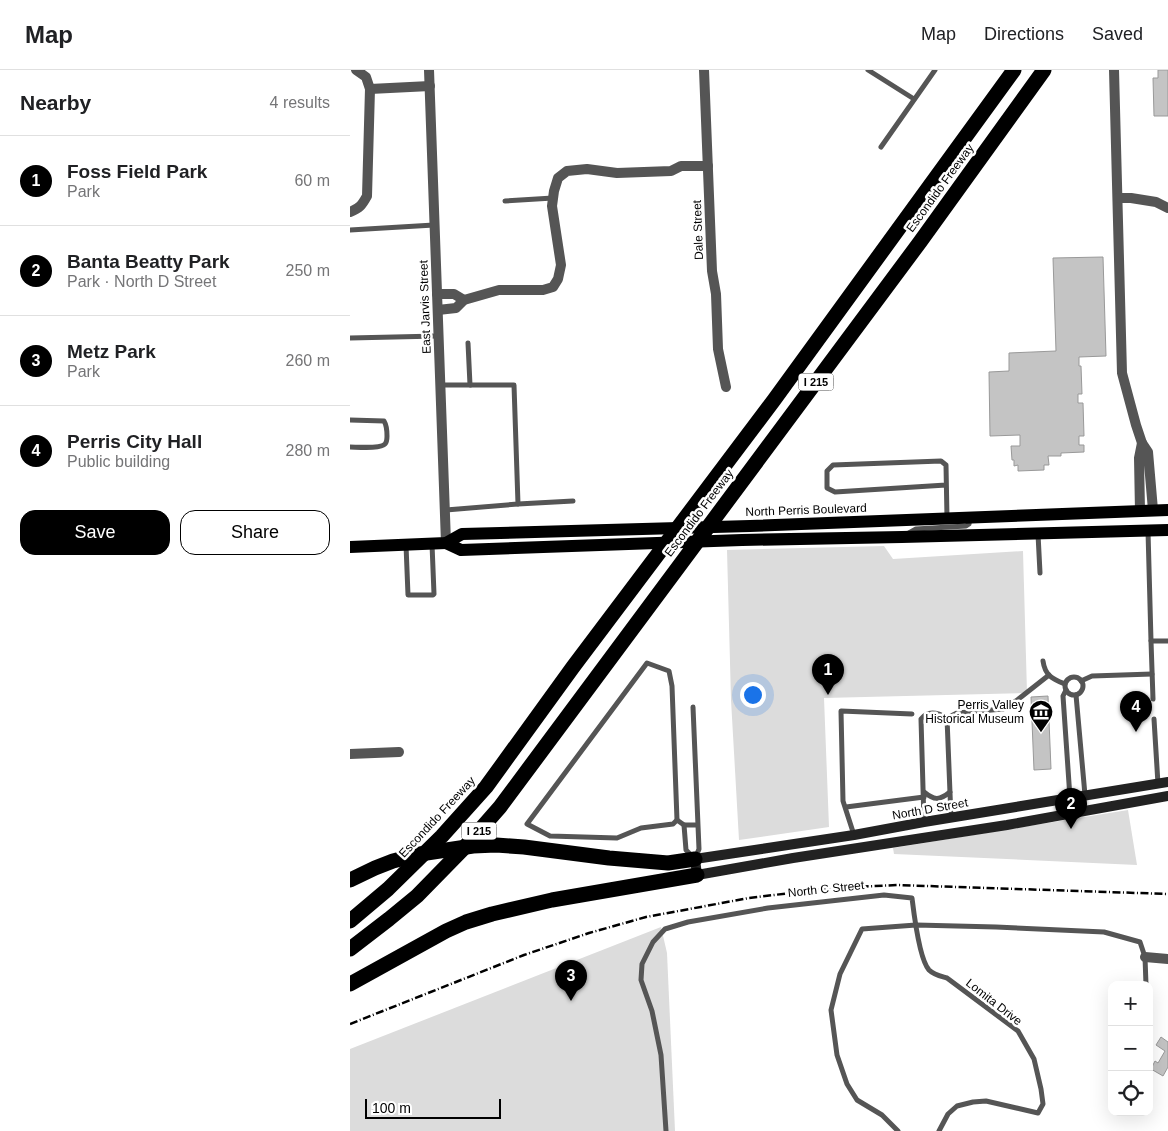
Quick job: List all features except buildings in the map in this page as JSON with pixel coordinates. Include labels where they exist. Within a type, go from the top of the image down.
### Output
[{"type":"highway","name":"Escondido Freeway","points":[[350,921],[388,888],[442,836],[486,787],[573,667],[774,400],[1014,70]]},
{"type":"highway","name":"Escondido Freeway","points":[[350,949],[416,896],[470,841],[500,807],[920,242],[1044,70]]},
{"type":"highway","points":[[350,880],[393,861],[420,854],[473,846],[524,847],[609,858],[668,863],[695,859]]},
{"type":"highway","points":[[350,984],[466,922],[492,914],[560,899],[697,875]]},
{"type":"main road","name":"North Perris Boulevard","points":[[350,547],[446,543],[462,534],[750,526],[1168,510]]},
{"type":"main road","name":"North Perris Boulevard","points":[[446,543],[461,550],[742,540],[1168,530]]},
{"type":"main road","name":"North D Street","points":[[695,859],[854,836],[924,822],[1163,783]]},
{"type":"main road","points":[[1079,813],[1085,796]]},
{"type":"main road","points":[[695,859],[697,875],[1079,813],[1168,796]]},
{"type":"main road","points":[[1070,798],[1079,813]]},
{"type":"main road","points":[[854,836],[858,848]]},
{"type":"street","points":[[350,212],[362,205],[367,196],[370,89],[366,77],[356,70]]},
{"type":"street","name":"East Jarvis Street","points":[[429,70],[446,543]]},
{"type":"street","name":"Dale Street","points":[[704,70],[712,271],[716,294],[718,350],[726,387]]},
{"type":"street","points":[[1114,70],[1122,373],[1136,425],[1142,443],[1148,452],[1154,510]]},
{"type":"street","points":[[370,89],[430,86]]},
{"type":"street","points":[[438,310],[456,308],[464,300],[499,290],[543,290],[553,287],[558,279],[561,265],[552,206],[558,178],[567,171],[588,169],[617,173],[671,171],[681,166],[708,166]]},
{"type":"street","points":[[1118,198],[1156,202],[1168,208]]},
{"type":"street","points":[[437,294],[454,294],[464,300]]},
{"type":"street","points":[[1140,511],[1139,458],[1142,443]]},
{"type":"street","points":[[350,754],[399,752]]},
{"type":"street","points":[[1145,958],[1168,960]]},
{"type":"lane","points":[[868,70],[914,99]]},
{"type":"lane","points":[[881,147],[935,70]]},
{"type":"lane","points":[[505,201],[553,198]]},
{"type":"lane","points":[[350,230],[435,225]]},
{"type":"lane","points":[[350,338],[439,336]]},
{"type":"lane","points":[[468,343],[470,385]]},
{"type":"lane","points":[[441,385],[514,385],[518,504]]},
{"type":"lane","points":[[350,420],[384,421],[387,441],[380,447],[350,447]]},
{"type":"lane","points":[[946,485],[835,492],[827,488],[827,471],[833,465],[941,461],[946,465],[947,519]]},
{"type":"lane","points":[[446,510],[573,501]]},
{"type":"lane","points":[[902,537],[916,529],[966,526],[969,524],[970,518]]},
{"type":"lane","points":[[1148,530],[1153,699]]},
{"type":"lane","points":[[1038,534],[1040,573]]},
{"type":"lane","points":[[406,545],[408,595],[433,595],[432,544]]},
{"type":"lane","points":[[1151,641],[1168,641]]},
{"type":"lane","points":[[1043,661],[1044,669],[1066,687],[1070,694],[1076,695],[1081,692],[1083,687],[1082,681]]},
{"type":"lane","points":[[647,663],[669,671],[672,686],[677,820],[672,824],[640,828],[617,838],[550,836],[527,824],[647,663]]},
{"type":"lane","points":[[1082,681],[1092,676],[1152,674]]},
{"type":"lane","points":[[947,718],[957,713],[1003,709],[1049,675]]},
{"type":"lane","points":[[1070,798],[1063,696],[1066,681],[1071,678],[1077,678],[1082,681]]},
{"type":"lane","points":[[1076,695],[1085,796]]},
{"type":"lane","points":[[684,825],[686,850],[695,859],[699,849],[693,707]]},
{"type":"lane","points":[[854,836],[844,801],[841,711],[912,714]]},
{"type":"lane","points":[[924,822],[921,719],[925,714],[931,712],[947,718]]},
{"type":"lane","points":[[947,718],[951,818]]},
{"type":"lane","points":[[1154,719],[1163,783]]},
{"type":"lane","points":[[846,807],[924,794],[937,799],[944,797],[950,792]]},
{"type":"lane","points":[[677,820],[684,825],[697,825]]},
{"type":"lane","name":"North C Street","points":[[666,1131],[661,1055],[652,1011],[640,980],[642,964],[653,942],[665,929],[688,922],[768,908],[884,895],[912,898],[916,925]]},
{"type":"lane","points":[[898,1131],[882,1115],[857,1100],[847,1084],[837,1054],[831,1010],[840,974],[862,929],[916,925],[1104,932],[1140,942],[1145,958],[1146,981]]},
{"type":"lane","name":"Lomita Drive","points":[[916,925],[924,962],[928,969],[934,974],[947,978],[1018,1031],[1034,1059],[1043,1104],[1038,1113],[986,1101],[957,1106],[948,1114],[939,1131]]},
{"type":"shaded area","points":[[884,546],[893,559],[1023,551],[1027,693],[824,698],[829,827],[739,840],[731,700],[727,550]]},
{"type":"shaded area","points":[[1128,810],[1137,865],[894,854],[893,848]]},
{"type":"shaded area","points":[[661,927],[667,953],[675,1131],[350,1131],[350,1049]]},
{"type":"railway","points":[[350,1024],[524,955],[589,933],[646,917],[749,898],[832,888],[897,885],[1168,894]]},
{"type":"place","name":"Foss Field Park","points":[[828,695]]},
{"type":"place","name":"Perris City Hall","points":[[1136,732]]},
{"type":"place","name":"Perris Valley Historical Museum","points":[[1041,733]]},
{"type":"place","name":"Banta Beatty Park","points":[[1071,829]]},
{"type":"place","name":"Metz Park","points":[[571,1001]]}]
